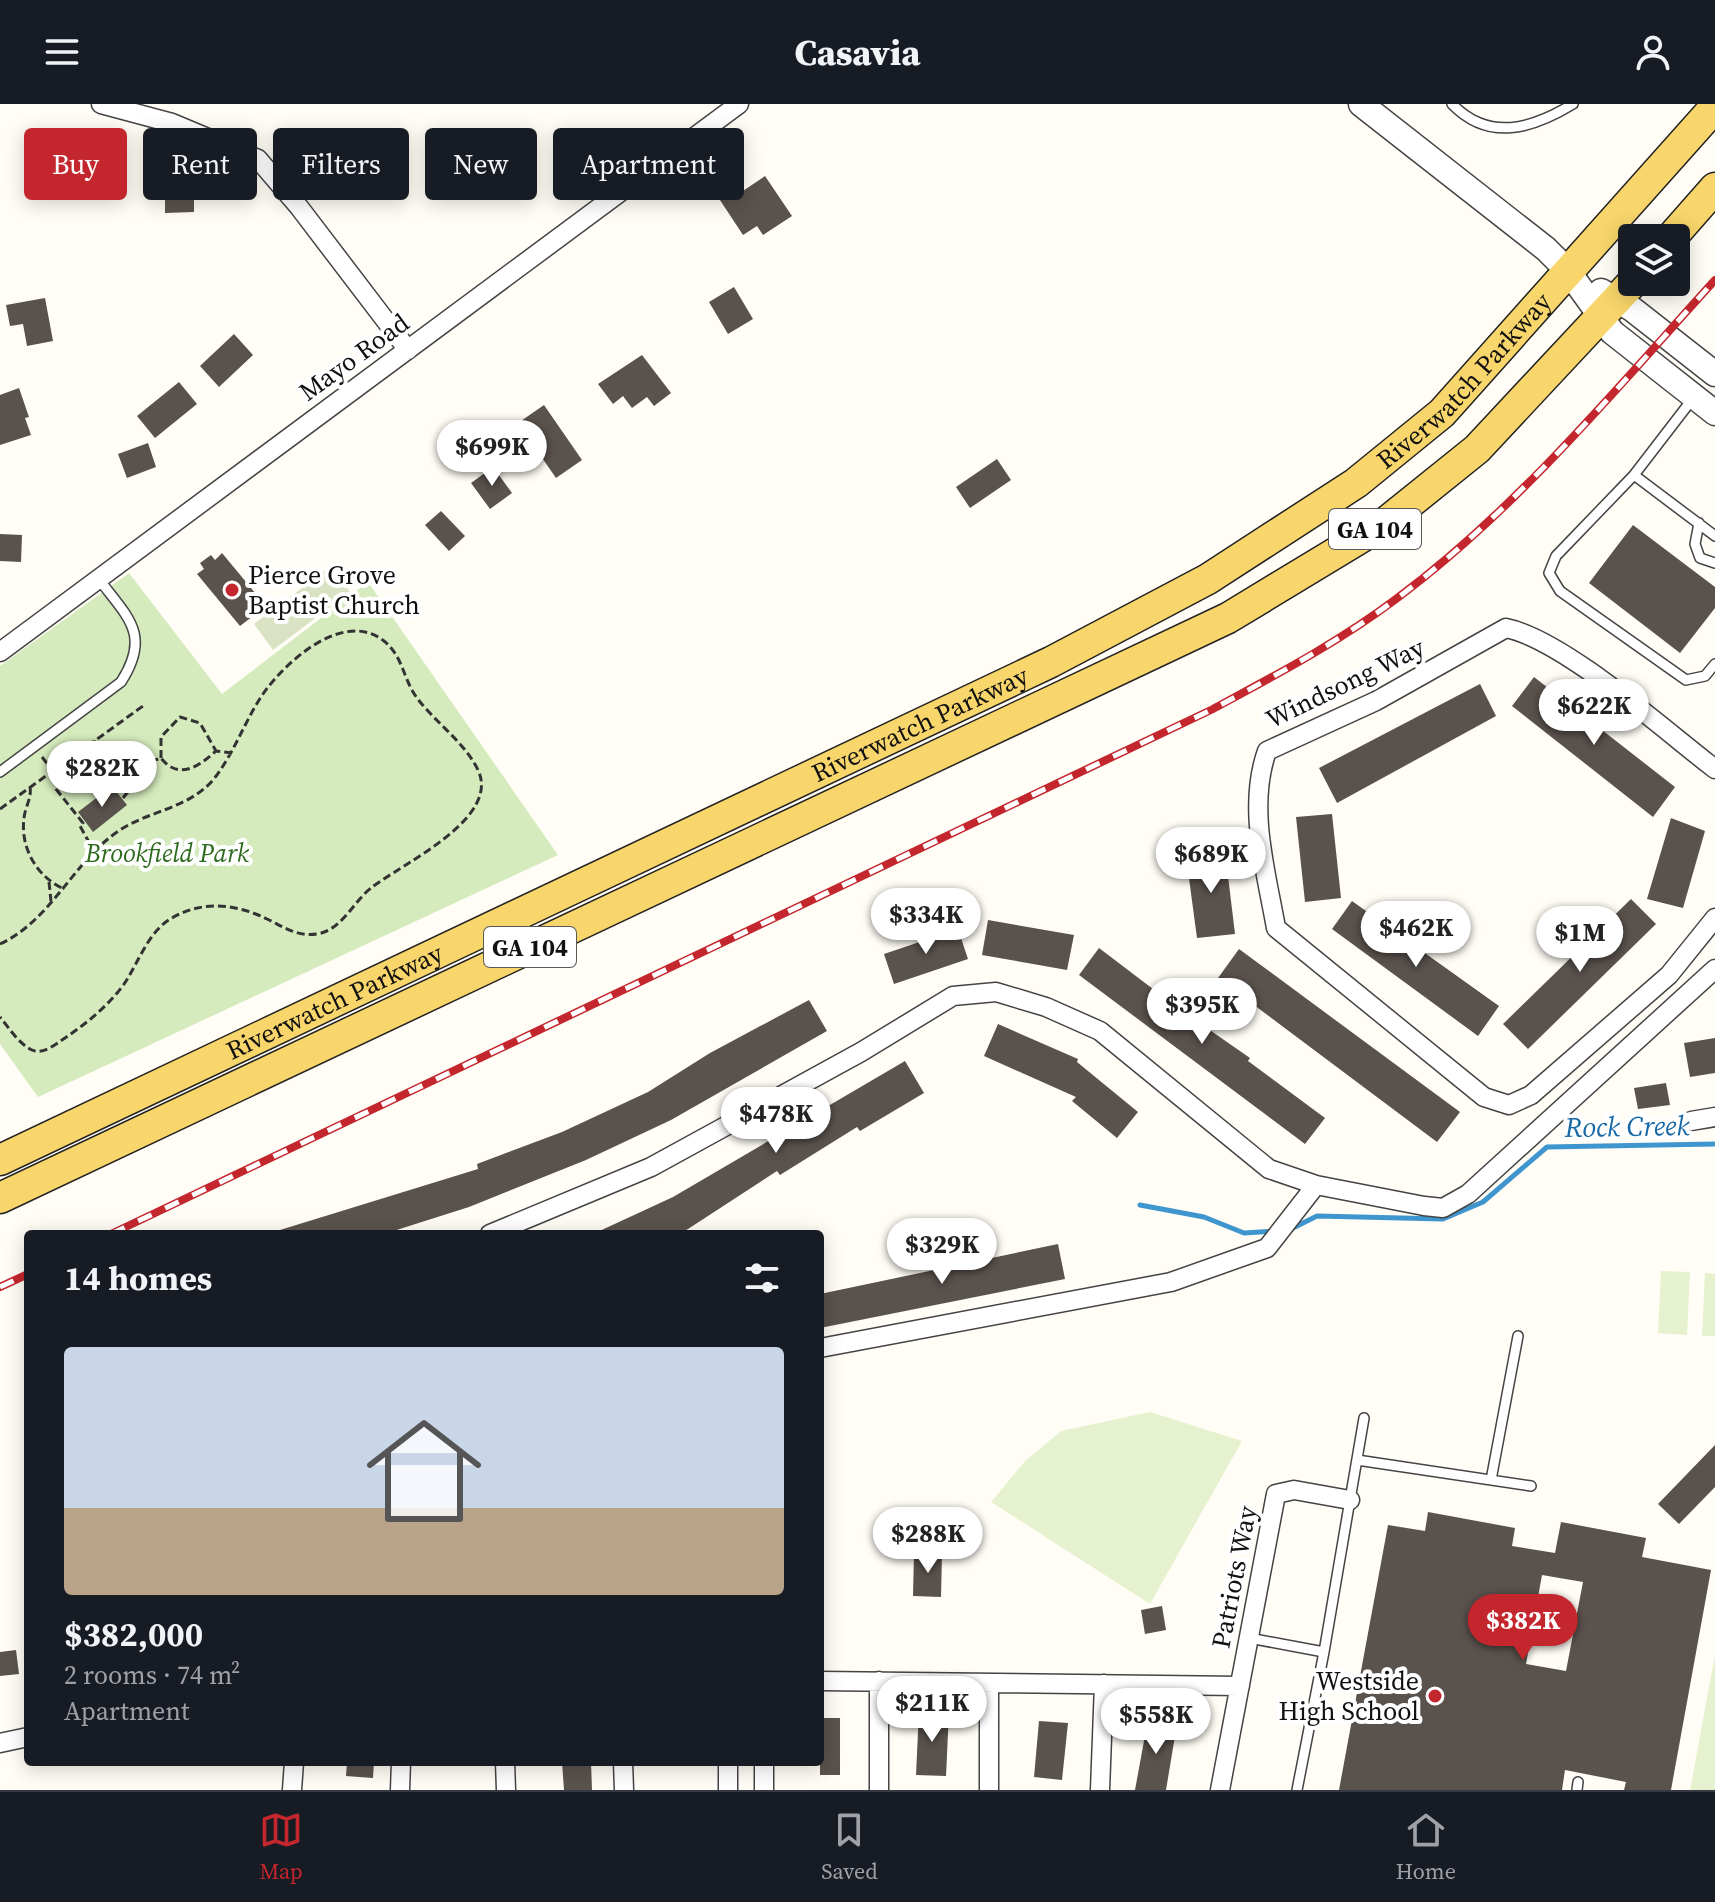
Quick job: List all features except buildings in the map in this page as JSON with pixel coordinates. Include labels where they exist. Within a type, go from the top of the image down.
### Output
[{"type":"main road","name":"Riverwatch Parkway","points":[[0,1160],[1036,669],[1208,579],[1356,483],[1442,413],[1715,107]]},
{"type":"main road","points":[[1683,224],[1715,188]]},
{"type":"main road","name":"Riverwatch Parkway","points":[[0,1198],[1228,618],[1385,523],[1477,449],[1617,300]]},
{"type":"street","points":[[101,104],[172,123],[220,140],[258,159],[299,207],[408,350]]},
{"type":"street","name":"Mayo Road","points":[[0,652],[739,104]]},
{"type":"street","points":[[1361,104],[1546,249],[1568,271],[1617,300],[1715,374]]},
{"type":"street","points":[[1617,300],[1633,350],[1715,413]]},
{"type":"street","name":"Windsong Way","points":[[1715,769],[1558,651],[1527,633],[1506,628],[1376,701],[1267,751],[1258,776],[1258,819],[1276,928],[1484,1097],[1509,1105],[1531,1095],[1669,975],[1715,918]]},
{"type":"street","points":[[500,1230],[651,1167],[861,1052],[953,996],[996,992],[1046,1007],[1100,1031],[1269,1169],[1316,1185],[1443,1208],[1468,1194],[1715,969]]},
{"type":"street","points":[[1691,1121],[1715,1117]]},
{"type":"street","points":[[824,1347],[1171,1282],[1267,1248],[1316,1185]]},
{"type":"street","name":"Patriots Way","points":[[1220,1790],[1276,1494],[1294,1490],[1350,1500]]},
{"type":"street","points":[[824,1681],[1240,1686]]},
{"type":"street","points":[[879,1681],[879,1790]]},
{"type":"street","points":[[989,1683],[989,1790]]},
{"type":"street","points":[[1100,1790],[1104,1684]]},
{"type":"street","points":[[0,1743],[24,1738]]},
{"type":"street","points":[[292,1790],[294,1766]]},
{"type":"street","points":[[400,1790],[401,1766]]},
{"type":"street","points":[[505,1766],[506,1790]]},
{"type":"street","points":[[623,1766],[624,1790]]},
{"type":"street","points":[[728,1766],[728,1790]]},
{"type":"street","points":[[764,1766],[764,1790]]},
{"type":"lane","points":[[1452,104],[1476,125],[1494,128],[1533,124],[1573,104]]},
{"type":"lane","points":[[1694,397],[1634,475],[1556,556],[1549,573],[1560,591],[1686,680],[1705,676],[1715,664]]},
{"type":"lane","points":[[1634,475],[1715,536]]},
{"type":"lane","points":[[1699,523],[1695,544],[1700,558],[1715,563]]},
{"type":"lane","points":[[0,772],[121,682],[132,665],[138,638],[134,626],[98,578]]},
{"type":"lane","points":[[1491,1480],[1518,1336]]},
{"type":"lane","points":[[1297,1790],[1364,1418]]},
{"type":"lane","points":[[1357,1460],[1531,1486]]},
{"type":"lane","points":[[1249,1638],[1324,1652]]},
{"type":"path","points":[[0,944],[65,890],[94,851],[122,828],[196,796],[211,782],[232,753],[264,693],[290,664],[325,640],[361,629],[386,642],[400,659],[418,699],[477,767],[483,787],[470,813],[447,838],[370,888],[328,931],[313,935],[291,933],[240,908],[193,908],[159,927],[118,993],[98,1014],[52,1047],[40,1052],[32,1050],[0,1017]]},
{"type":"path","points":[[0,809],[143,706]]},
{"type":"path","points":[[216,751],[200,723],[180,717],[161,737],[161,758],[171,768],[185,771],[216,751],[232,753]]},
{"type":"path","points":[[94,741],[107,751],[125,753],[145,761],[161,758]]},
{"type":"path","points":[[123,798],[138,779],[145,761]]},
{"type":"path","points":[[53,771],[56,789],[83,823],[80,826],[94,851]]},
{"type":"path","points":[[30,787],[24,815],[25,844],[49,882],[51,901]]},
{"type":"path","points":[[49,882],[65,890]]},
{"type":"green space","points":[[330,567],[350,592],[273,650],[254,624]]},
{"type":"green space","name":"Brookfield Park","points":[[129,573],[222,694],[368,582],[558,855],[38,1097],[0,1044],[0,666]]},
{"type":"green space","points":[[1661,1271],[1690,1272],[1687,1335],[1658,1333]]},
{"type":"green space","points":[[1705,1273],[1715,1274],[1715,1336],[1702,1336]]},
{"type":"green space","points":[[1150,1412],[1242,1441],[1150,1604],[991,1502],[1026,1460],[1061,1431]]},
{"type":"green space","points":[[1715,1655],[1715,1790],[1690,1790]]},
{"type":"waterway","name":"Rock Creek","points":[[1289,1230],[1317,1216],[1443,1219],[1483,1202],[1547,1147],[1715,1144]]},
{"type":"waterway","name":"Rock Creek","points":[[1140,1205],[1204,1217],[1244,1233],[1275,1231]]},
{"type":"railway","points":[[119,1230],[1213,709],[1307,657],[1396,599],[1483,527],[1602,406],[1715,280]]},
{"type":"railway","points":[[0,1287],[24,1276]]},
{"type":"place","name":"Pierce Grove Baptist Church","points":[[232,590]]},
{"type":"place","name":"Westside High School","points":[[1435,1696]]}]
